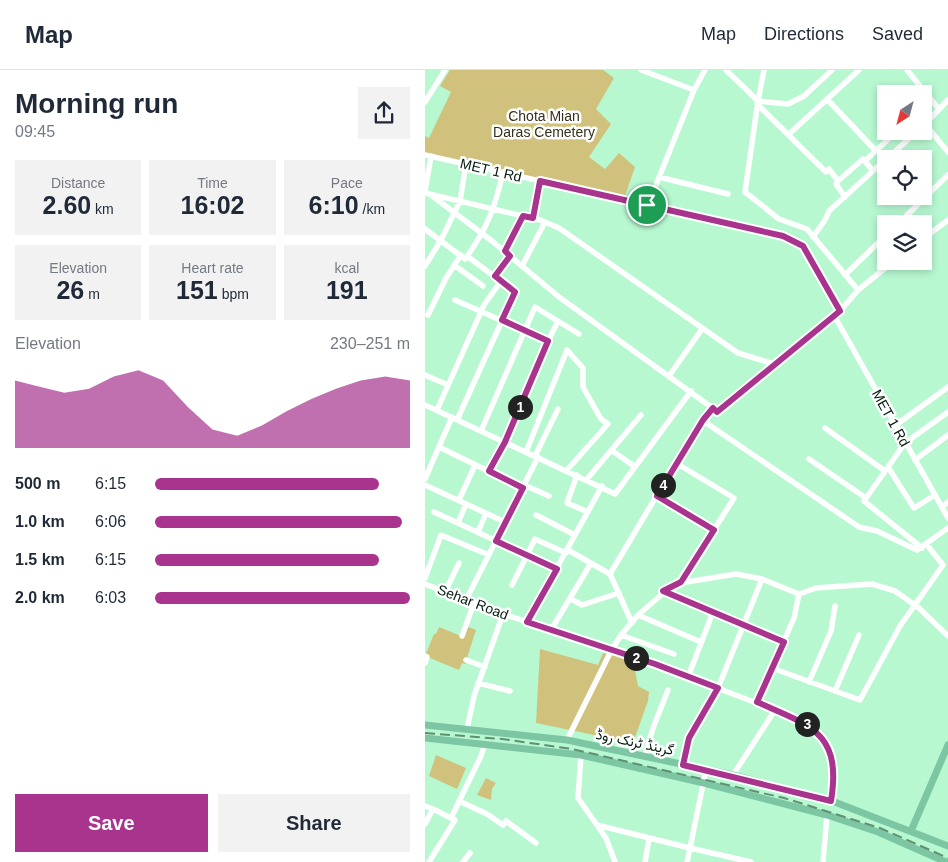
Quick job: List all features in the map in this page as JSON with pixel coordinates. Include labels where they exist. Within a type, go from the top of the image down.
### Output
[{"type":"main road","name":"گرینڈ ٹرنک روڈ","points":[[425,725],[567,740],[733,775],[831,801],[948,846]]},
{"type":"main road","name":"گرینڈ ٹرنک روڈ","points":[[425,738],[581,755],[703,783],[827,815],[878,832],[944,862]]},
{"type":"main road","points":[[911,831],[948,745]]},
{"type":"main road","points":[[944,862],[948,850]]},
{"type":"street","points":[[425,102],[445,70]]},
{"type":"street","points":[[641,70],[694,90]]},
{"type":"street","points":[[647,205],[694,90],[705,70]]},
{"type":"street","points":[[726,70],[826,172],[829,169],[838,181]]},
{"type":"street","points":[[764,70],[757,102],[745,192],[779,219],[807,229],[858,290]]},
{"type":"street","points":[[757,102],[788,104],[804,96],[832,70]]},
{"type":"street","points":[[789,134],[859,70]]},
{"type":"street","points":[[907,70],[938,108]]},
{"type":"street","points":[[827,99],[876,151]]},
{"type":"street","points":[[933,114],[948,100]]},
{"type":"street","points":[[933,134],[948,152]]},
{"type":"street","points":[[845,197],[836,184],[839,183],[838,181],[863,159],[865,161],[888,140]]},
{"type":"street","points":[[895,150],[906,140]]},
{"type":"street","points":[[427,193],[428,156]]},
{"type":"street","name":"MET 1 Rd","points":[[428,156],[765,230],[795,241],[803,246],[840,311]]},
{"type":"street","points":[[865,161],[873,171]]},
{"type":"street","points":[[425,266],[441,240],[460,201],[466,164]]},
{"type":"street","points":[[813,237],[829,211],[877,167]]},
{"type":"street","points":[[427,315],[454,265],[483,234],[494,209],[503,172]]},
{"type":"street","points":[[907,215],[948,175]]},
{"type":"street","points":[[659,177],[728,194]]},
{"type":"street","points":[[533,218],[540,181]]},
{"type":"street","points":[[427,193],[533,218],[559,228],[738,353],[774,364]]},
{"type":"street","points":[[427,193],[483,234],[559,297],[691,391],[717,412],[774,364],[835,317],[858,290],[882,270]]},
{"type":"street","points":[[495,276],[507,254],[523,216]]},
{"type":"street","points":[[932,232],[948,220]]},
{"type":"street","points":[[522,266],[545,222]]},
{"type":"street","points":[[425,229],[501,280],[515,292],[439,447],[425,480]]},
{"type":"street","points":[[845,275],[877,244]]},
{"type":"street","points":[[454,265],[483,286]]},
{"type":"street","points":[[437,410],[482,311],[501,280]]},
{"type":"street","points":[[455,300],[548,341]]},
{"type":"street","points":[[481,431],[535,307],[579,334]]},
{"type":"street","name":"MET 1 Rd","points":[[835,317],[948,518]]},
{"type":"street","points":[[489,471],[505,442],[557,321]]},
{"type":"street","points":[[669,376],[702,329]]},
{"type":"street","points":[[526,452],[567,350],[583,368],[583,387],[601,419],[608,424],[567,470]]},
{"type":"street","points":[[425,375],[448,385]]},
{"type":"street","points":[[896,425],[948,387]]},
{"type":"street","points":[[425,405],[602,486],[615,494],[691,391]]},
{"type":"street","points":[[610,574],[676,462],[713,408]]},
{"type":"street","points":[[466,600],[523,487],[558,409]]},
{"type":"street","points":[[772,668],[860,700],[900,626],[943,565],[924,546],[864,501],[905,443],[948,412]]},
{"type":"street","points":[[587,479],[641,415]]},
{"type":"street","points":[[703,420],[859,527],[877,531],[917,550],[948,528]]},
{"type":"street","points":[[825,428],[887,469],[914,508],[935,495]]},
{"type":"street","points":[[915,460],[948,435]]},
{"type":"street","points":[[439,447],[523,487],[549,496]]},
{"type":"street","points":[[611,450],[634,466]]},
{"type":"street","points":[[809,459],[866,498]]},
{"type":"street","points":[[676,462],[734,498],[681,582]]},
{"type":"street","points":[[459,500],[475,465]]},
{"type":"street","points":[[577,475],[567,503],[588,512]]},
{"type":"street","points":[[425,485],[505,522]]},
{"type":"street","points":[[527,622],[602,486]]},
{"type":"street","points":[[657,496],[714,530]]},
{"type":"street","points":[[942,507],[948,502]]},
{"type":"street","points":[[458,523],[466,504]]},
{"type":"street","points":[[434,512],[557,569]]},
{"type":"street","points":[[478,532],[487,513]]},
{"type":"street","points":[[536,515],[575,535]]},
{"type":"street","points":[[425,578],[441,535],[489,555]]},
{"type":"street","points":[[512,585],[535,539],[567,551],[610,574],[632,623]]},
{"type":"street","points":[[445,592],[459,563]]},
{"type":"street","points":[[551,630],[591,563]]},
{"type":"street","points":[[567,740],[611,650],[621,634],[663,591],[681,582],[735,574],[762,579],[799,594],[816,588],[872,584],[895,591],[914,605],[948,636]]},
{"type":"street","points":[[683,765],[689,738],[718,688],[762,579]]},
{"type":"street","name":"Sehar Road","points":[[425,584],[503,614],[611,650],[798,718],[813,727],[828,749],[833,761],[831,801]]},
{"type":"street","points":[[663,591],[784,642]]},
{"type":"street","points":[[571,599],[582,605],[619,593]]},
{"type":"street","points":[[757,702],[794,618],[799,594]]},
{"type":"street","points":[[461,636],[474,603]]},
{"type":"street","points":[[809,682],[831,631],[835,606]]},
{"type":"street","points":[[687,677],[713,612]]},
{"type":"street","points":[[467,728],[478,683],[503,614]]},
{"type":"street","points":[[638,615],[701,642]]},
{"type":"street","points":[[621,634],[674,654]]},
{"type":"street","points":[[835,691],[859,635]]},
{"type":"street","points":[[425,656],[425,663]]},
{"type":"street","points":[[466,660],[485,667]]},
{"type":"street","points":[[478,683],[510,691]]},
{"type":"street","points":[[645,756],[653,728],[668,690]]},
{"type":"street","points":[[733,775],[775,710]]},
{"type":"street","points":[[451,818],[485,744]]},
{"type":"street","points":[[581,755],[578,798],[609,844],[615,862]]},
{"type":"street","points":[[687,862],[707,770]]},
{"type":"street","points":[[459,801],[487,814],[503,825],[506,821],[536,843]]},
{"type":"street","points":[[425,806],[455,820],[429,862]]},
{"type":"street","points":[[425,824],[433,809]]},
{"type":"street","points":[[823,862],[827,815]]},
{"type":"street","points":[[597,825],[751,862]]},
{"type":"street","points":[[645,862],[649,839]]},
{"type":"street","points":[[465,861],[470,853]]},
{"type":"green space","name":"Chota Mian Daras Cemetery","points":[[450,70],[603,70],[614,78],[596,109],[611,124],[589,157],[605,169],[619,153],[635,167],[625,196],[425,154],[425,136],[429,138],[451,92],[440,86]]},
{"type":"green space","points":[[466,626],[476,630],[465,664],[462,663],[459,670],[425,656],[439,627],[461,636]]},
{"type":"green space","points":[[540,649],[598,665],[603,653],[633,660],[638,686],[649,692],[648,701],[633,743],[536,723]]},
{"type":"green space","points":[[436,755],[466,768],[457,789],[429,776]]},
{"type":"green space","points":[[486,778],[496,783],[492,789],[491,800],[477,795]]},
{"type":"railway","points":[[425,733],[502,739],[572,749],[784,798],[880,828],[948,858]]},
{"type":"route","points":[[540,181],[647,205],[765,230],[795,241],[803,246],[808,253],[840,311],[717,412],[713,408],[676,462],[657,496],[714,530],[681,582],[663,591],[784,642],[757,702],[798,718],[813,727],[820,736],[833,761],[831,801],[733,775],[683,765],[689,738],[718,688],[655,664],[527,622],[557,569],[496,541],[523,488],[489,471],[505,442],[548,341],[502,320],[515,292],[495,276],[510,256],[505,251],[523,216],[533,218],[540,181]]}]
